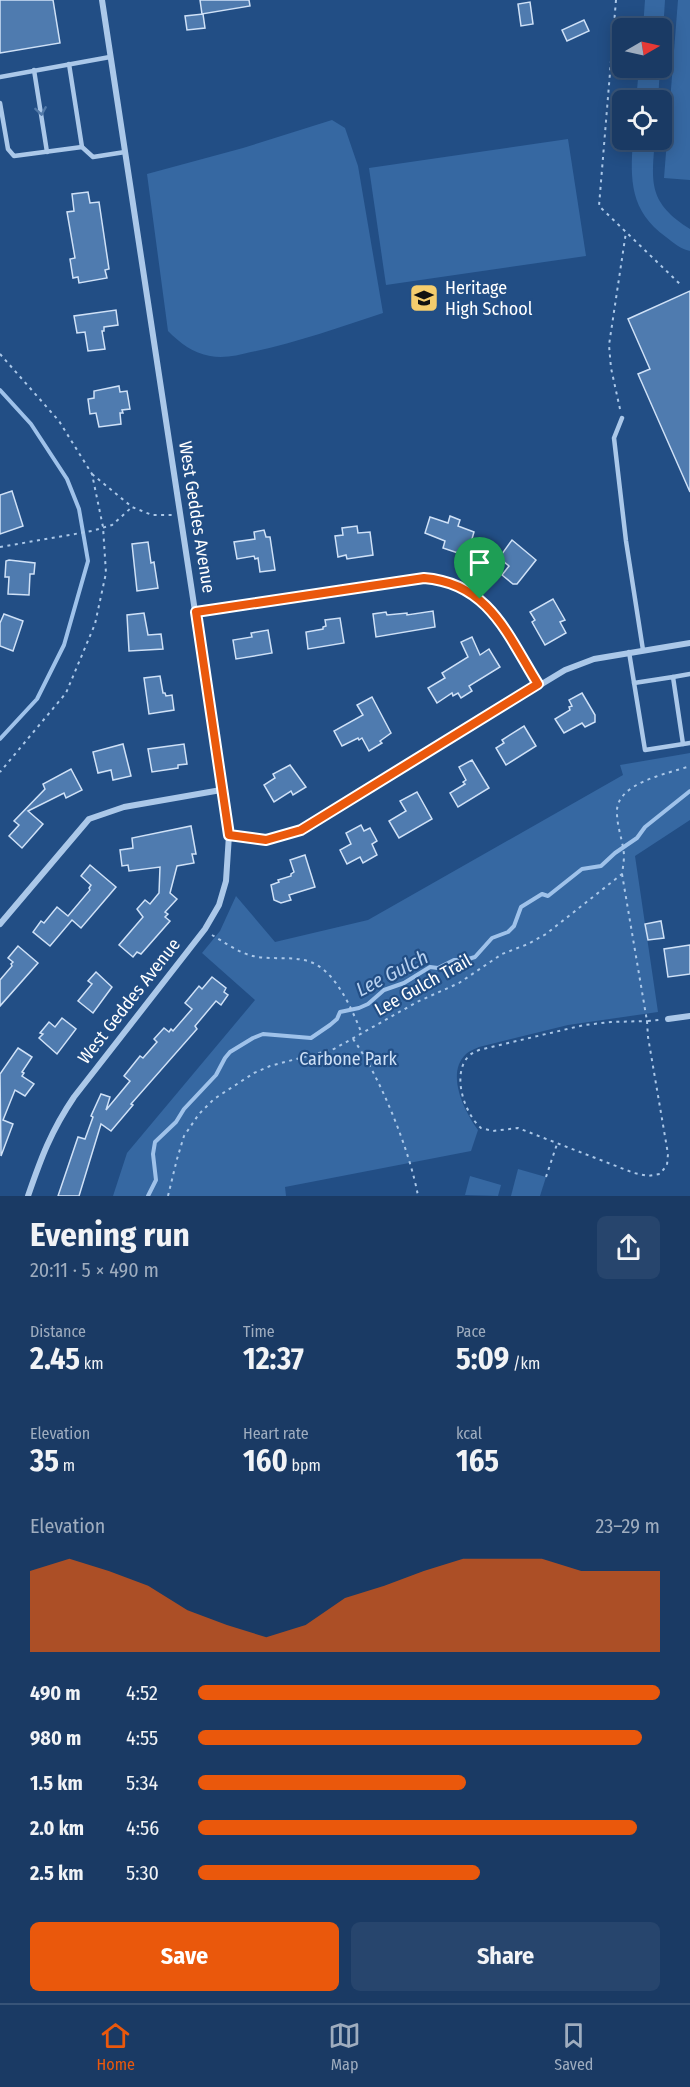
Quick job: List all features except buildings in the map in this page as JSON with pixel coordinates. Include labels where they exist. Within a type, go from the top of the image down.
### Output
[{"type":"street","name":"West Geddes Avenue","points":[[28,1196],[49,1137],[74,1097],[205,929],[219,904],[226,881],[229,835],[102,0]]},
{"type":"street","points":[[196,612],[410,579],[440,579],[464,587],[480,599],[495,615],[538,684]]},
{"type":"street","points":[[229,835],[266,840],[301,830],[538,684],[580,663],[629,652],[690,643]]},
{"type":"street","points":[[0,924],[89,819],[124,807],[222,790]]},
{"type":"street","points":[[668,1019],[690,1016]]},
{"type":"lane","points":[[0,77],[110,57]]},
{"type":"lane","points":[[69,64],[82,147],[93,157],[125,152]]},
{"type":"lane","points":[[34,70],[47,152]]},
{"type":"lane","points":[[0,103],[8,149],[14,156],[82,147]]},
{"type":"lane","points":[[622,418],[614,438],[626,541],[643,650]]},
{"type":"lane","points":[[629,652],[645,750],[690,743]]},
{"type":"lane","points":[[634,682],[690,674]]},
{"type":"lane","points":[[672,677],[682,744]]},
{"type":"path","points":[[616,0],[599,206],[682,286]]},
{"type":"path","points":[[622,418],[611,368],[609,345],[626,231]]},
{"type":"path","points":[[0,354],[59,421],[92,474],[132,507],[152,515],[181,516]]},
{"type":"path","points":[[0,772],[66,693],[95,624],[106,573],[103,527],[92,474]]},
{"type":"path","points":[[0,547],[92,531],[112,525],[132,507]]},
{"type":"path","points":[[668,1019],[647,1022],[584,1025],[479,1050],[468,1056],[461,1068],[460,1081],[463,1097],[476,1124],[481,1128],[493,1131],[518,1128],[634,1173],[648,1176],[660,1174],[667,1165],[668,1154],[648,1038],[647,1022],[622,873],[624,855],[616,812],[618,802],[631,787],[690,766]]},
{"type":"path","name":"Lee Gulch Trail","points":[[168,1196],[184,1136],[199,1114],[214,1099],[262,1069],[324,1052],[353,1039],[417,1002],[459,983],[502,954],[546,934],[622,873]]},
{"type":"path","points":[[205,929],[251,956],[292,958],[317,966],[327,974],[347,1001],[362,1034]]},
{"type":"path","points":[[353,1039],[365,1054],[414,1170],[418,1196]]},
{"type":"path","points":[[546,1177],[557,1144]]},
{"type":"green space","points":[[645,0],[665,0],[664,18],[644,18]]},
{"type":"green space","points":[[678,0],[690,0],[690,180],[664,178],[666,150],[672,150],[672,76]]},
{"type":"green space","points":[[638,78],[659,78],[659,90],[637,90]]},
{"type":"green space","points":[[332,120],[345,128],[358,166],[383,313],[301,339],[236,355],[210,356],[187,347],[168,331],[147,174],[243,148]]},
{"type":"green space","points":[[568,139],[586,256],[386,285],[369,168]]},
{"type":"green space","points":[[633,150],[654,150],[653,169],[656,191],[667,210],[690,229],[690,251],[677,246],[654,227],[645,216],[635,194]]},
{"type":"green space","name":"Carbone Park","points":[[690,753],[690,820],[635,856],[658,1012],[568,1025],[479,1047],[467,1053],[460,1062],[457,1082],[463,1103],[478,1130],[471,1151],[285,1187],[286,1196],[113,1196],[127,1153],[255,1000],[202,953],[220,931],[236,896],[275,942],[368,920],[623,775],[620,765]]},
{"type":"green space","points":[[518,1169],[546,1177],[540,1196],[511,1196]]},
{"type":"green space","points":[[470,1176],[501,1185],[498,1196],[465,1195]]},
{"type":"waterway","points":[[0,390],[31,424],[67,479],[79,509],[88,561],[64,645],[37,699],[0,739]]},
{"type":"waterway","name":"Lee Gulch","points":[[148,1196],[156,1180],[153,1154],[155,1142],[176,1122],[184,1109],[216,1075],[230,1052],[263,1034],[311,1038],[337,1019],[340,1012],[368,1004],[384,990],[404,983],[430,967],[438,968],[454,960],[475,957],[492,938],[508,932],[514,926],[521,907],[542,894],[548,896],[582,869],[601,866],[690,791]]},
{"type":"place","name":"Heritage High School","points":[[424,298]]},
{"type":"route","points":[[424,578],[451,582],[464,587],[480,599],[495,615],[538,684],[301,830],[266,840],[229,835],[196,612],[424,578]]}]
